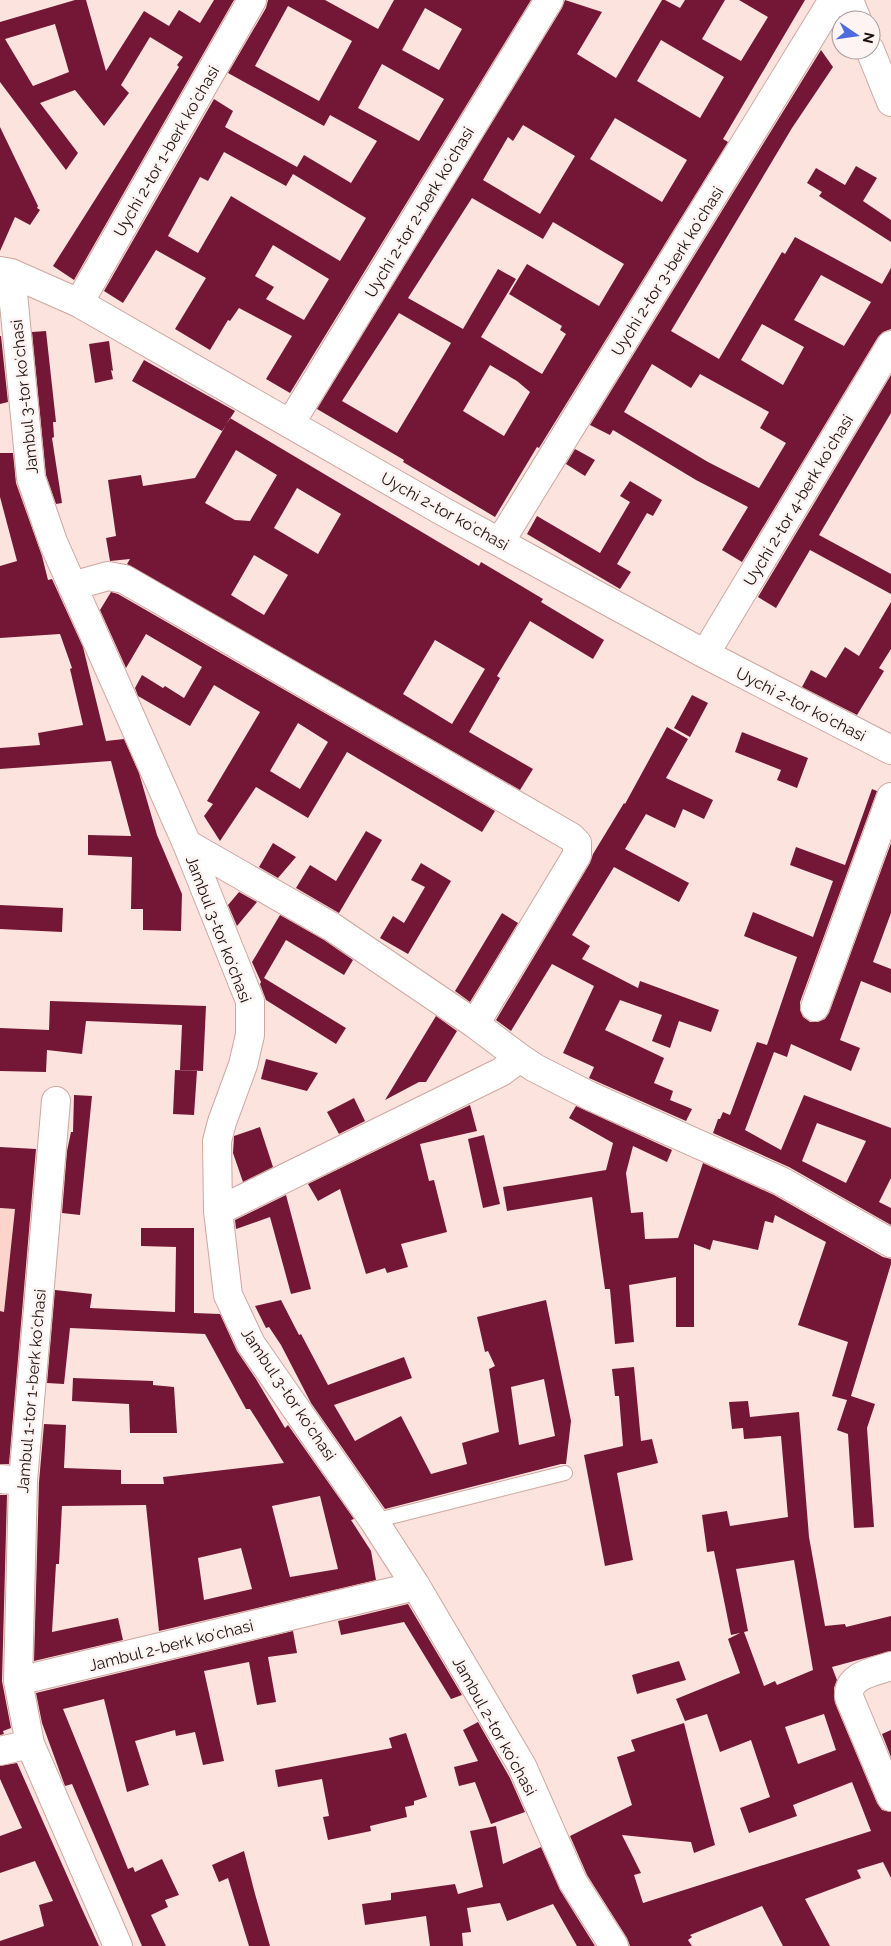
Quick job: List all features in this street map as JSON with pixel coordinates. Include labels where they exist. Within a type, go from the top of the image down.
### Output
[{"type":"street","name":"Uychi 2-tor 1-berk koʻchasi","points":[[79,303],[252,0]]},
{"type":"street","name":"Uychi 2-tor 2-berk koʻchasi","points":[[290,424],[549,0]]},
{"type":"street","name":"Uychi 2-tor 3-berk koʻchasi","points":[[500,542],[833,0]]},
{"type":"street","points":[[874,60],[891,102]]},
{"type":"street","name":"Uychi 2-tor koʻchasi","points":[[5,272],[79,303],[500,542],[705,654],[891,750]]},
{"type":"street","name":"Jambul 3-tor koʻchasi","points":[[5,272],[31,478],[53,542],[187,844],[250,1002],[250,1035],[243,1065],[222,1122],[218,1140],[218,1211],[228,1295],[251,1344],[374,1521],[416,1586]]},
{"type":"street","name":"Uychi 2-tor 4-berk koʻchasi","points":[[705,654],[891,345]]},
{"type":"street","points":[[72,586],[108,576],[124,579],[571,837],[577,843],[577,854],[474,1024]]},
{"type":"street","points":[[815,1007],[891,797]]},
{"type":"street","points":[[187,844],[332,927],[535,1068],[590,1096],[782,1180],[891,1243]]},
{"type":"street","points":[[218,1211],[501,1072],[520,1058]]},
{"type":"street","name":"Jambul 1-tor 1-berk koʻchasi","points":[[18,1682],[11,1480],[56,1102]]},
{"type":"street","name":"Jambul 2-berk koʻchasi","points":[[18,1682],[416,1586]]},
{"type":"street","name":"Jambul 2-tor koʻchasi","points":[[416,1586],[522,1766],[572,1882],[614,1946]]},
{"type":"street","points":[[891,1666],[856,1678],[848,1689],[849,1697],[891,1797]]},
{"type":"street","points":[[18,1682],[30,1744],[118,1946]]},
{"type":"street","points":[[0,1751],[30,1744]]},
{"type":"lane","points":[[374,1521],[565,1473]]},
{"type":"shaded area","points":[[0,1208],[15,1209],[4,1312],[0,1311]]},
{"type":"building","points":[[75,0],[86,0],[106,71],[144,11],[169,26],[179,10],[200,23],[214,0],[234,0],[74,280],[53,266],[179,67],[177,65],[183,57],[150,37],[121,85],[129,93],[104,126],[75,90],[40,103],[78,153],[66,170],[0,82],[0,22]],"holes":[[[55,24],[69,72],[33,86],[5,39]]]},
{"type":"building","points":[[268,0],[325,0],[378,29],[394,0],[531,0],[290,393],[266,379],[292,336],[239,308],[230,321],[228,320],[210,350],[175,329],[206,278],[156,250],[123,303],[104,291],[214,99],[233,111],[225,127],[297,167],[304,155],[351,183],[377,141],[330,115],[324,126],[228,73],[266,8]],"holes":[[[288,6],[352,41],[319,101],[255,66]],[[425,8],[462,29],[439,70],[402,50]],[[382,64],[444,99],[419,141],[358,108]],[[224,152],[286,186],[293,174],[366,218],[340,261],[231,196],[198,253],[168,236],[200,177],[208,181]],[[273,245],[329,279],[304,320],[266,299],[274,287],[255,276]]]},
{"type":"building","points":[[565,0],[602,12],[577,54],[616,78],[662,0],[680,8],[685,0],[725,0],[702,39],[741,61],[768,17],[739,0],[805,0],[723,139],[728,142],[495,517],[403,462],[404,460],[317,409],[562,8]],"holes":[[[661,40],[724,77],[700,118],[637,81]],[[615,118],[687,160],[662,202],[590,159]],[[523,125],[575,156],[540,214],[483,180],[508,137],[513,141]],[[472,198],[543,239],[553,222],[624,264],[599,306],[527,264],[509,294],[562,326],[560,330],[566,334],[542,374],[481,337],[516,279],[498,269],[463,329],[408,298]],[[399,313],[451,343],[397,433],[342,401]],[[490,365],[517,381],[530,392],[504,436],[463,411]]]},
{"type":"building","points":[[821,50],[833,67],[792,128],[671,331],[719,359],[782,252],[785,254],[795,237],[882,284],[891,268],[891,329],[883,332],[878,337],[742,562],[722,550],[748,507],[696,480],[613,430],[610,435],[590,425]],"holes":[[[821,275],[871,302],[844,346],[794,320]],[[762,324],[804,347],[783,385],[741,360]],[[652,364],[691,388],[700,374],[769,412],[760,428],[786,443],[759,488],[708,462],[624,412]]]},
{"type":"building","points":[[0,127],[38,206],[37,208],[40,210],[30,225],[15,217],[0,251]]},
{"type":"building","points":[[856,166],[877,178],[863,201],[891,220],[891,242],[819,196],[822,192],[807,183],[816,168],[845,185]]},
{"type":"building","points":[[46,331],[56,422],[53,422],[54,437],[52,438],[62,503],[56,504],[46,475],[32,332]]},
{"type":"building","points":[[0,336],[8,402],[0,404]]},
{"type":"building","points":[[109,341],[113,379],[95,383],[89,344]]},
{"type":"building","points":[[144,360],[235,411],[222,431],[132,381]]},
{"type":"building","points":[[891,375],[891,413],[819,535],[891,574],[891,594],[810,550],[776,608],[758,597]]},
{"type":"building","points":[[230,418],[479,566],[481,562],[543,599],[541,602],[604,640],[593,659],[530,621],[497,676],[500,678],[469,732],[533,769],[520,790],[127,564],[130,559],[110,561],[106,538],[116,536],[108,480],[141,475],[143,486],[195,478]],"holes":[[[236,450],[277,475],[250,521],[235,520],[205,503]],[[297,488],[341,514],[318,554],[274,528]],[[254,555],[288,575],[264,615],[231,595]],[[435,640],[485,669],[452,724],[403,694]]]},
{"type":"building","points":[[575,449],[595,460],[585,476],[566,464]]},
{"type":"building","points":[[0,453],[13,453],[16,483],[42,556],[48,580],[52,579],[83,647],[106,741],[124,739],[139,773],[157,835],[182,894],[181,931],[143,930],[143,909],[131,909],[132,857],[88,855],[88,835],[131,836],[111,761],[0,769],[0,748],[40,745],[38,733],[83,725],[70,669],[72,668],[60,634],[0,638],[0,566],[17,561],[0,497]]},
{"type":"building","points":[[630,481],[662,500],[653,516],[647,513],[617,564],[631,572],[620,589],[527,534],[537,516],[600,553],[630,502],[620,496]]},
{"type":"building","points":[[111,592],[118,594],[495,811],[482,832],[347,752],[308,818],[256,787],[220,841],[204,816],[213,804],[207,801],[260,712],[214,685],[190,726],[138,696],[135,688],[142,675],[184,698],[202,667],[146,634],[126,668],[100,610]],"holes":[[[298,723],[328,742],[300,789],[270,771]]]},
{"type":"building","points":[[891,602],[891,649],[879,668],[884,671],[857,715],[802,687],[811,670],[826,678],[845,647],[859,656]]},
{"type":"building","points":[[692,695],[708,703],[690,737],[674,728]]},
{"type":"building","points":[[667,727],[688,739],[666,778],[713,800],[704,819],[683,809],[675,828],[646,814],[625,849],[689,883],[679,902],[614,867],[572,935],[590,946],[582,959],[638,988],[640,981],[719,1010],[711,1032],[679,1021],[670,1048],[652,1041],[662,1015],[620,1000],[605,1030],[664,1058],[654,1083],[673,1091],[670,1100],[692,1109],[686,1121],[589,1078],[594,1067],[563,1053],[594,986],[552,964],[511,1031],[496,1020],[590,863],[593,854],[625,804]]},
{"type":"building","points":[[742,732],[808,758],[797,788],[777,780],[781,770],[735,752]]},
{"type":"building","points":[[872,789],[877,791],[800,1002],[800,1010],[803,1017],[810,1022],[818,1022],[825,1019],[829,1013],[891,843],[891,913],[873,962],[891,969],[891,993],[861,981],[840,1040],[860,1048],[851,1071],[791,1044],[787,1057],[774,1052],[745,1130],[781,1150],[804,1095],[891,1128],[891,1178],[879,1202],[891,1208],[891,1225],[789,1167],[713,1133],[718,1119],[720,1119],[723,1112],[730,1115],[757,1042],[767,1045],[797,957],[744,936],[753,912],[813,937],[833,881],[790,865],[796,847],[845,865]],"holes":[[[817,1123],[866,1141],[846,1183],[802,1161]]]},
{"type":"building","points":[[366,831],[382,840],[339,913],[296,888],[310,865],[336,881]]},
{"type":"building","points":[[273,843],[296,857],[278,878],[259,867]]},
{"type":"building","points":[[421,863],[451,881],[408,954],[380,938],[393,916],[404,923],[425,887],[411,880]]},
{"type":"building","points":[[239,892],[257,902],[237,926],[228,905]]},
{"type":"building","points":[[0,905],[63,908],[62,932],[0,929]]},
{"type":"building","points":[[502,913],[518,923],[470,1002],[455,991]]},
{"type":"building","points":[[280,915],[324,940],[353,960],[344,975],[286,940],[264,978],[346,1028],[336,1044],[266,1000],[261,982],[252,962]]},
{"type":"building","points":[[50,1001],[206,1006],[203,1071],[180,1070],[182,1025],[86,1021],[82,1054],[47,1050],[46,1072],[0,1071],[0,1028],[49,1030]]},
{"type":"building","points":[[436,1016],[457,1031],[426,1082],[419,1082],[385,1100]]},
{"type":"building","points":[[266,1059],[318,1073],[307,1091],[261,1079]]},
{"type":"building","points":[[175,1070],[197,1071],[194,1115],[173,1114]]},
{"type":"building","points":[[74,1095],[92,1096],[80,1215],[62,1213],[67,1151],[71,1132],[73,1132]]},
{"type":"building","points":[[354,1098],[365,1121],[339,1134],[327,1112]]},
{"type":"building","points":[[470,1105],[477,1131],[420,1144],[429,1181],[434,1180],[447,1232],[401,1244],[408,1267],[387,1273],[385,1268],[366,1274],[340,1189],[318,1201],[308,1184]]},
{"type":"building","points":[[576,1106],[672,1150],[667,1162],[633,1146],[626,1173],[631,1213],[643,1212],[645,1239],[678,1238],[703,1163],[774,1195],[883,1257],[891,1259],[851,1396],[875,1404],[867,1428],[874,1527],[854,1528],[848,1434],[837,1430],[847,1400],[832,1396],[848,1342],[798,1325],[826,1242],[775,1215],[773,1223],[765,1221],[758,1250],[713,1240],[710,1250],[694,1244],[694,1327],[676,1327],[676,1277],[629,1285],[634,1342],[615,1344],[610,1289],[605,1289],[592,1197],[507,1211],[503,1187],[606,1170],[613,1143],[569,1118]]},
{"type":"building","points":[[260,1127],[273,1167],[243,1182],[233,1153],[234,1136]]},
{"type":"building","points":[[484,1135],[500,1204],[483,1208],[468,1139]]},
{"type":"building","points":[[0,1147],[36,1149],[9,1464],[0,1464],[0,1311],[4,1312],[15,1209],[0,1208]]},
{"type":"building","points":[[286,1195],[311,1289],[291,1294],[270,1217],[236,1229],[235,1220]]},
{"type":"building","points":[[141,1228],[194,1228],[194,1313],[220,1314],[237,1351],[285,1428],[288,1425],[354,1519],[351,1520],[371,1551],[376,1580],[159,1631],[146,1505],[62,1506],[59,1564],[56,1564],[52,1632],[118,1618],[123,1640],[34,1661],[39,1482],[44,1424],[66,1425],[64,1468],[121,1470],[121,1484],[164,1484],[163,1477],[284,1463],[250,1409],[246,1409],[205,1334],[70,1328],[64,1384],[47,1383],[55,1290],[92,1294],[90,1308],[175,1312],[176,1247],[141,1246]],"holes":[[[320,1496],[338,1569],[290,1577],[272,1506]],[[241,1548],[252,1589],[204,1600],[198,1558]]]},
{"type":"building","points":[[281,1300],[328,1385],[404,1357],[412,1378],[334,1405],[355,1441],[401,1416],[431,1474],[467,1464],[462,1443],[499,1432],[489,1369],[495,1366],[488,1351],[485,1352],[477,1317],[546,1300],[571,1421],[566,1464],[385,1509],[311,1403],[281,1345],[269,1327],[266,1328],[255,1306]],"holes":[[[544,1379],[555,1436],[519,1445],[511,1387]]]},
{"type":"building","points":[[634,1367],[641,1441],[652,1439],[658,1463],[617,1473],[633,1560],[605,1566],[584,1455],[623,1446],[619,1396],[615,1396],[612,1369]]},
{"type":"building","points":[[73,1378],[153,1381],[153,1385],[174,1387],[177,1433],[130,1433],[129,1404],[72,1401]]},
{"type":"building","points":[[748,1401],[750,1417],[799,1412],[809,1537],[825,1626],[845,1624],[846,1627],[891,1616],[891,1651],[832,1667],[837,1680],[834,1688],[835,1703],[877,1803],[882,1810],[891,1812],[891,1878],[883,1862],[857,1870],[861,1878],[805,1899],[830,1946],[783,1946],[762,1906],[690,1935],[692,1937],[688,1940],[692,1946],[630,1946],[627,1938],[587,1875],[570,1836],[632,1805],[617,1757],[635,1751],[631,1740],[684,1723],[715,1845],[694,1853],[691,1842],[622,1835],[641,1873],[634,1875],[643,1903],[871,1831],[852,1782],[793,1805],[797,1816],[749,1833],[740,1808],[770,1797],[751,1740],[720,1752],[707,1714],[685,1721],[676,1699],[740,1673],[728,1639],[740,1633],[731,1635],[714,1551],[707,1552],[702,1515],[727,1511],[730,1526],[788,1517],[781,1436],[744,1439],[743,1428],[732,1429],[729,1402]],"holes":[[[794,1560],[813,1670],[777,1685],[775,1681],[764,1686],[744,1632],[748,1631],[736,1569]],[[824,1714],[836,1750],[798,1764],[785,1727]]]},
{"type":"building","points":[[0,1495],[7,1495],[2,1681],[11,1728],[3,1731],[4,1734],[0,1735]]},
{"type":"building","points":[[408,1604],[462,1695],[451,1699],[404,1622],[341,1635],[338,1621]]},
{"type":"building","points":[[293,1631],[297,1653],[268,1657],[276,1702],[257,1705],[249,1662],[204,1671],[224,1761],[203,1765],[195,1732],[176,1736],[175,1730],[135,1741],[149,1785],[127,1792],[104,1699],[63,1709],[128,1869],[133,1867],[135,1872],[162,1859],[179,1895],[165,1900],[168,1907],[151,1915],[166,1946],[142,1946],[72,1784],[65,1786],[42,1723],[36,1693]]},
{"type":"building","points":[[679,1661],[686,1680],[637,1694],[632,1675]]},
{"type":"building","points":[[478,1722],[510,1778],[525,1812],[491,1824],[475,1782],[459,1786],[454,1767],[478,1761],[463,1730]]},
{"type":"building","points":[[891,1730],[891,1757],[882,1734]]},
{"type":"building","points":[[406,1733],[427,1797],[414,1801],[414,1805],[405,1807],[407,1817],[370,1826],[371,1831],[328,1840],[323,1817],[329,1816],[322,1779],[278,1787],[275,1770],[392,1748],[389,1738]]},
{"type":"building","points":[[17,1763],[99,1946],[0,1946],[0,1941],[44,1926],[39,1905],[53,1901],[35,1861],[0,1873],[0,1836],[22,1828],[0,1779],[0,1766]]},
{"type":"building","points":[[496,1826],[503,1864],[541,1847],[560,1890],[595,1946],[577,1946],[553,1904],[507,1921],[500,1903],[467,1908],[471,1932],[462,1933],[463,1946],[430,1946],[426,1916],[365,1925],[362,1904],[391,1900],[391,1893],[455,1884],[458,1894],[483,1887],[470,1831]]},
{"type":"building","points":[[244,1851],[270,1946],[249,1946],[228,1878],[219,1882],[212,1865]]}]
